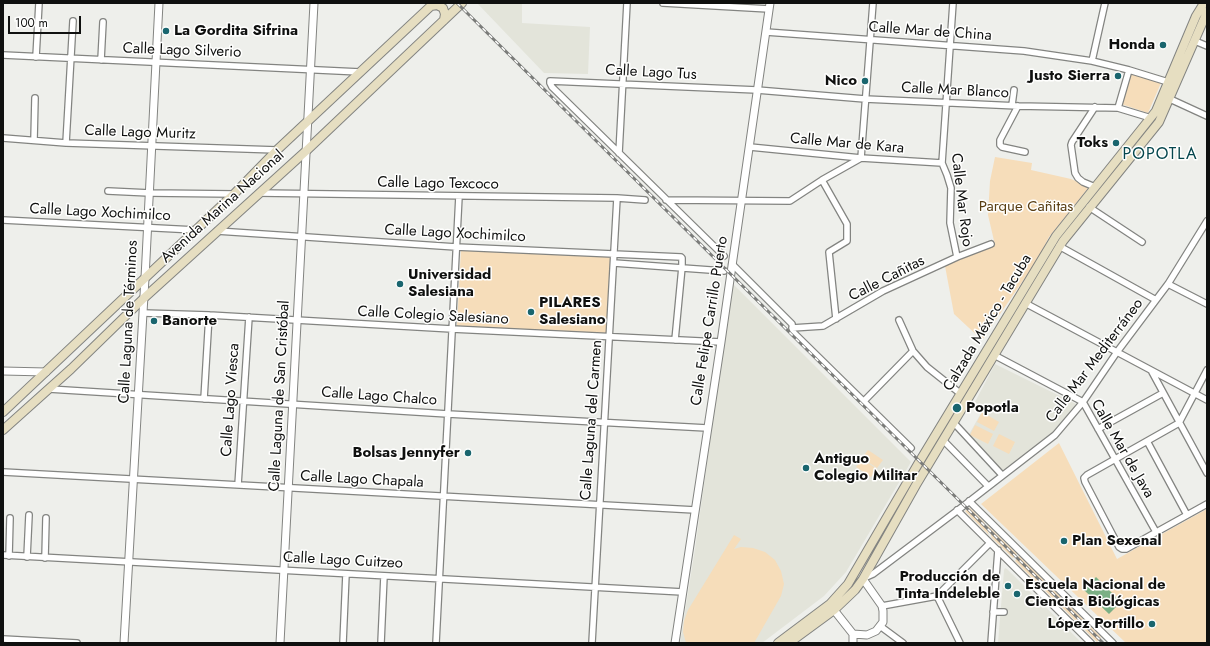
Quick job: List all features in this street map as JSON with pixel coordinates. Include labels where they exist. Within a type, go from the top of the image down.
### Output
[{"type":"main road","points":[[441,3],[444,9],[453,11]]},
{"type":"main road","name":"Avenida Marina Nacional","points":[[3,430],[71,369],[144,298],[258,193],[306,151],[462,3]]},
{"type":"main road","points":[[433,4],[442,8],[445,14],[444,20]]},
{"type":"main road","name":"Avenida Marina Nacional","points":[[3,412],[234,194],[277,150],[433,4]]},
{"type":"main road","name":"Calzada México - Tacuba","points":[[789,643],[854,590],[863,579],[916,485],[1060,246],[1089,207],[1159,122],[1195,41],[1204,6]]},
{"type":"main road","name":"Calzada México - Tacuba","points":[[778,643],[832,607],[852,579],[910,478],[1056,236],[1156,111],[1196,16],[1204,6]]},
{"type":"main road","points":[[61,358],[71,369]]},
{"type":"main road","points":[[928,448],[931,454],[936,452]]},
{"type":"main road","points":[[910,478],[916,478],[916,485]]},
{"type":"street","points":[[36,57],[39,3]]},
{"type":"street","name":"Calle Laguna de Términos","points":[[124,643],[150,193],[159,3]]},
{"type":"street","name":"Calle Laguna de San Cristóbal","points":[[280,643],[314,3]]},
{"type":"street","points":[[627,3],[619,153],[724,256]]},
{"type":"street","points":[[663,3],[770,6]]},
{"type":"street","points":[[666,200],[790,201],[822,180],[861,158],[873,3]]},
{"type":"street","name":"Calle Mar Rojo","points":[[953,3],[942,163],[951,188],[950,223],[957,257]]},
{"type":"street","points":[[1092,61],[1105,3]]},
{"type":"street","name":"Calle Felipe Carrillo Puerto","points":[[674,643],[721,342],[770,6]]},
{"type":"street","points":[[66,143],[73,21]]},
{"type":"street","points":[[102,60],[103,22]]},
{"type":"street","name":"Calle Mar de China","points":[[766,32],[1024,51],[1092,61],[1168,82]]},
{"type":"street","points":[[1195,41],[1207,46]]},
{"type":"street","name":"Calle Lago Silverio","points":[[3,55],[360,72]]},
{"type":"street","points":[[1118,108],[1129,70]]},
{"type":"street","name":"Calle Lago Tus","points":[[619,153],[552,87],[550,81],[757,90]]},
{"type":"street","name":"Calle Mar Blanco","points":[[757,90],[866,99],[1015,106],[1118,108],[1151,118]]},
{"type":"street","points":[[1014,90],[1015,106],[1000,140],[1000,144],[1002,147],[1025,152]]},
{"type":"street","points":[[34,140],[35,98]]},
{"type":"street","points":[[1170,99],[1207,116]]},
{"type":"street","points":[[1095,107],[1072,142],[1072,146],[1075,173],[1083,182],[1095,187]]},
{"type":"street","name":"Calle Lago Muritz","points":[[3,138],[66,143],[277,150]]},
{"type":"street","name":"Calle Mar de Kara","points":[[750,147],[861,158],[942,163]]},
{"type":"street","points":[[822,180],[847,224],[846,241],[829,252],[836,319]]},
{"type":"street","points":[[108,191],[234,194]]},
{"type":"street","name":"Calle Lago Texcoco","points":[[258,193],[617,198],[646,200]]},
{"type":"street","points":[[436,643],[459,196]]},
{"type":"street","name":"Calle Laguna del Carmen","points":[[592,643],[617,198]]},
{"type":"street","points":[[1089,207],[1142,242]]},
{"type":"street","name":"Calle Lago Xochimilco","points":[[3,220],[195,230]]},
{"type":"street","name":"Calle Mar Mediterráneo","points":[[863,579],[873,574],[1055,435],[1082,402],[1168,284],[1207,221]]},
{"type":"street","name":"Calle Lago Xochimilco","points":[[217,232],[456,247],[681,257],[682,268]]},
{"type":"street","name":"Calle Cañitas","points":[[792,328],[823,326],[883,291],[957,257],[991,244]]},
{"type":"street","points":[[1060,246],[1156,300]]},
{"type":"street","points":[[614,263],[724,271]]},
{"type":"street","points":[[732,264],[792,324],[793,332],[911,448]]},
{"type":"street","points":[[675,340],[682,268]]},
{"type":"street","points":[[1168,284],[1207,304]]},
{"type":"street","points":[[1025,303],[1207,400]]},
{"type":"street","name":"Calle Colegio Salesiano","points":[[143,312],[721,342]]},
{"type":"street","points":[[204,399],[209,315]]},
{"type":"street","name":"Calle Lago Viesca","points":[[238,485],[249,317]]},
{"type":"street","points":[[899,320],[914,350],[927,368],[961,394]]},
{"type":"street","points":[[864,401],[914,350]]},
{"type":"street","name":"Calle Mar de Java","points":[[994,356],[1082,402],[1156,532]]},
{"type":"street","points":[[1207,370],[1179,422],[1084,478],[1115,540],[1122,549],[1126,549],[1207,504]]},
{"type":"street","points":[[3,371],[46,372]]},
{"type":"street","points":[[1152,372],[1207,473]]},
{"type":"street","name":"Calle Lago Chalco","points":[[49,389],[448,414],[707,428]]},
{"type":"street","points":[[1098,429],[1163,393]]},
{"type":"street","points":[[954,422],[1002,475]]},
{"type":"street","points":[[943,440],[988,486]]},
{"type":"street","points":[[1147,440],[1187,515]]},
{"type":"street","name":"Calle Lago Chapala","points":[[3,472],[695,510]]},
{"type":"street","points":[[969,501],[1113,643]]},
{"type":"street","points":[[957,510],[1087,642]]},
{"type":"street","points":[[27,557],[29,515]]},
{"type":"street","points":[[6,556],[10,518]]},
{"type":"street","points":[[45,558],[46,518]]},
{"type":"street","points":[[882,606],[937,596],[990,543]]},
{"type":"street","points":[[991,643],[998,550]]},
{"type":"street","name":"Calle Lago Cuitzeo","points":[[6,556],[682,592]]},
{"type":"street","points":[[343,643],[346,574]]},
{"type":"street","points":[[382,643],[384,576]]},
{"type":"street","points":[[853,634],[867,635],[876,631],[883,622],[884,616],[882,606],[863,579]]},
{"type":"street","points":[[937,596],[960,643]]},
{"type":"street","points":[[832,607],[853,634],[852,643]]},
{"type":"street","points":[[993,612],[1004,612]]},
{"type":"street","points":[[880,626],[903,643]]},
{"type":"street","points":[[866,643],[867,635]]},
{"type":"street","points":[[3,639],[77,643]]},
{"type":"shaded area","points":[[477,3],[522,3],[522,23],[590,27],[588,74],[544,73]]},
{"type":"shaded area","name":"Antiguo Colegio Militar","points":[[732,283],[911,462],[846,572],[824,596],[762,643],[680,643],[695,549]]},
{"type":"shaded area","points":[[995,364],[1076,404],[1053,433],[1001,472],[968,436],[984,408],[975,402]]},
{"type":"shaded area","name":"Escuela Nacional de Ciencias Biológicas","points":[[1005,568],[1007,569],[1082,643],[998,643]]},
{"type":"shaded area","points":[[1096,577],[1121,602],[1109,614],[1084,590]]},
{"type":"green space","points":[[1130,74],[1161,83],[1148,113],[1121,104]]},
{"type":"green space","name":"Parque Cañitas","points":[[995,157],[1032,163],[1031,170],[1071,179],[1089,187],[1049,237],[1036,262],[982,340],[954,314],[945,266],[995,245],[988,215],[990,181]]},
{"type":"green space","points":[[461,249],[611,257],[607,334],[457,326]]},
{"type":"green space","points":[[982,412],[999,422],[994,431],[977,422]]},
{"type":"green space","points":[[975,425],[993,434],[988,444],[970,435]]},
{"type":"green space","points":[[999,434],[1015,442],[1009,454],[993,446]]},
{"type":"green space","name":"Plan Sexenal","points":[[1059,443],[1117,559],[1207,509],[1207,643],[1126,643],[981,504]]},
{"type":"green space","points":[[868,450],[883,460],[877,468],[862,458]]},
{"type":"green space","points":[[862,459],[877,469],[871,477],[856,467]]},
{"type":"green space","points":[[970,508],[984,522],[989,535],[965,511]]},
{"type":"green space","points":[[987,525],[1017,554],[1013,558],[992,538]]},
{"type":"green space","points":[[734,535],[741,539],[734,549],[741,547],[753,548],[765,552],[775,560],[781,571],[784,584],[781,596],[754,643],[686,643],[683,632],[684,621],[688,610]]},
{"type":"green space","points":[[1019,556],[1101,637],[1097,642],[1015,561]]},
{"type":"railway","points":[[457,3],[1103,643]]},
{"type":"place","name":"La Gordita Sifrina","points":[[166,31]]},
{"type":"place","name":"Honda","points":[[1163,45]]},
{"type":"place","name":"Justo Sierra","points":[[1118,76]]},
{"type":"place","name":"Nico","points":[[865,81]]},
{"type":"place","name":"Toks","points":[[1116,143]]},
{"type":"place","name":"Universidad Salesiana","points":[[400,284]]},
{"type":"place","name":"PILARES Salesiano","points":[[531,312]]},
{"type":"place","name":"Banorte","points":[[154,321]]},
{"type":"place","name":"Popotla","points":[[957,408]]},
{"type":"place","name":"Bolsas Jennyfer","points":[[468,453]]},
{"type":"place","name":"Antiguo Colegio Militar","points":[[806,468]]},
{"type":"place","name":"Plan Sexenal","points":[[1064,541]]},
{"type":"place","name":"Producción de Tinta Indeleble","points":[[1008,586]]},
{"type":"place","name":"Escuela Nacional de Ciencias Biológicas","points":[[1017,594]]},
{"type":"place","name":"López Portillo","points":[[1152,624]]},
{"type":"district","name":"POPOTLA","points":[[1160,155]]}]
